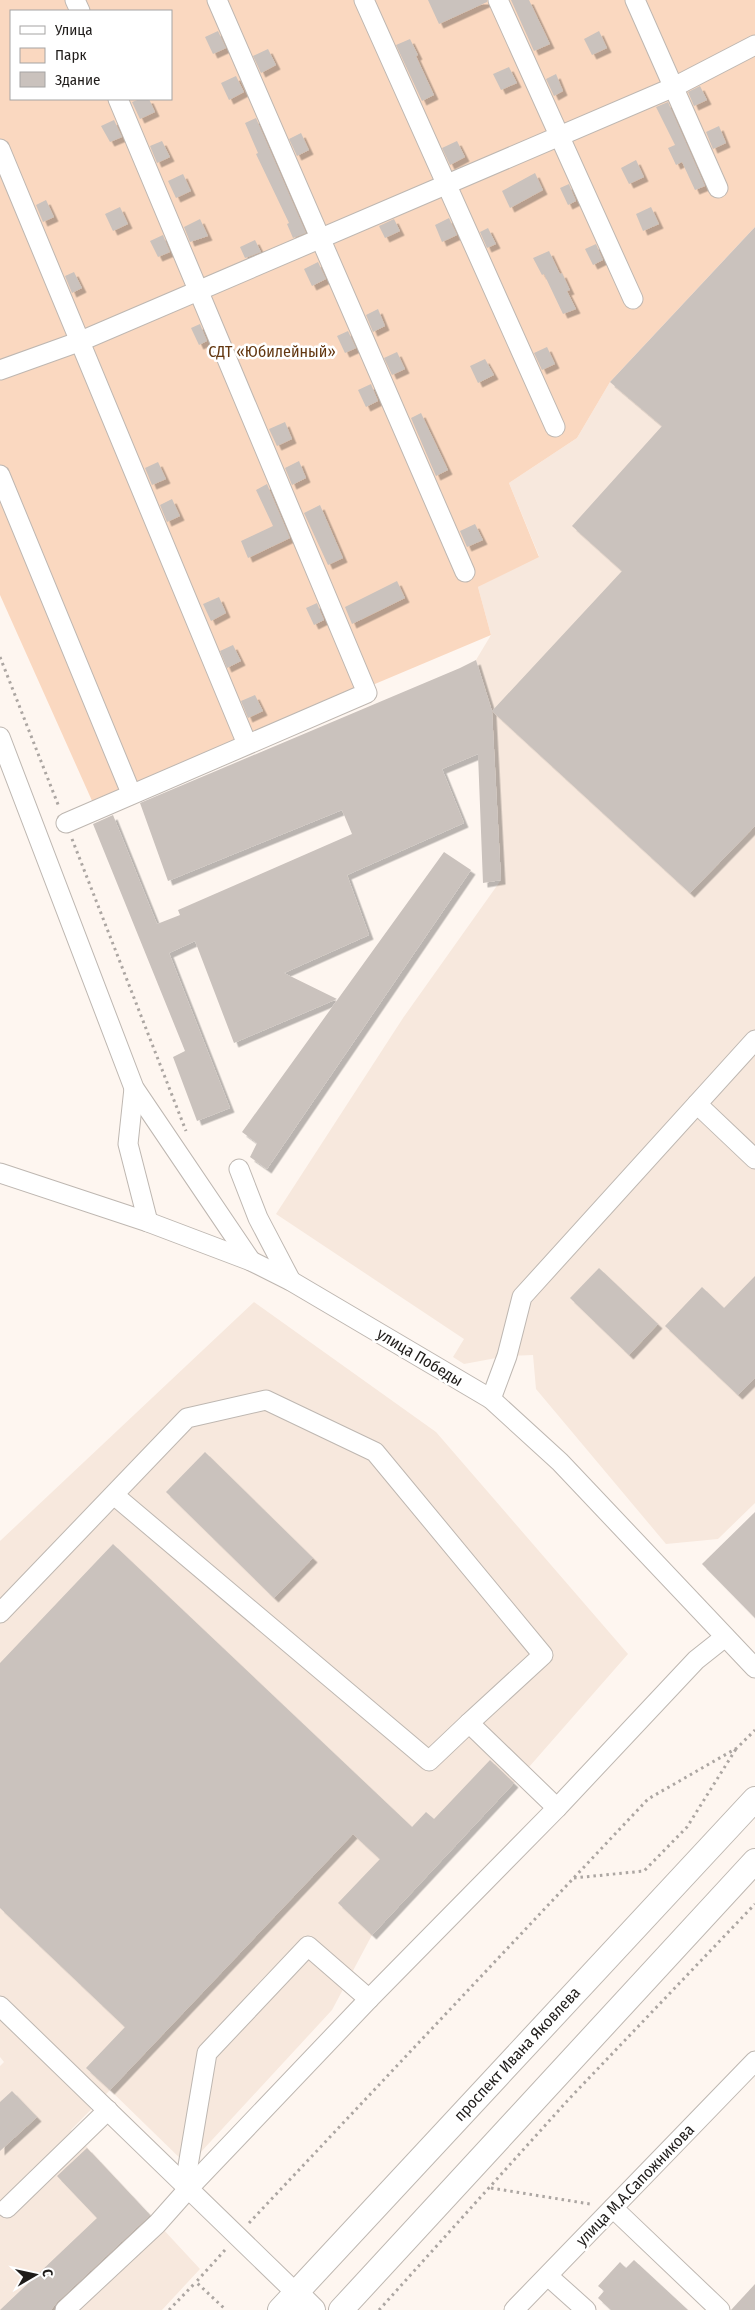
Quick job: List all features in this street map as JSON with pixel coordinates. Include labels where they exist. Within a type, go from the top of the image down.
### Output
[{"type":"main road","name":"проспект Ивана Яковлева","points":[[288,2302],[755,1799]]},
{"type":"main road","points":[[341,2310],[755,1861]]},
{"type":"main road","points":[[288,2302],[313,2310]]},
{"type":"street","points":[[217,0],[465,572]]},
{"type":"street","points":[[364,0],[555,427]]},
{"type":"street","points":[[498,0],[633,299]]},
{"type":"street","points":[[635,0],[718,188]]},
{"type":"street","points":[[0,370],[81,341],[445,183],[674,87],[755,45]]},
{"type":"street","points":[[66,823],[367,693],[118,100]]},
{"type":"street","points":[[0,149],[247,744]]},
{"type":"street","points":[[0,476],[132,793]]},
{"type":"street","points":[[0,738],[134,1088],[251,1261]]},
{"type":"street","points":[[491,1399],[507,1356],[522,1298],[755,1040]]},
{"type":"street","points":[[134,1088],[128,1144],[148,1222]]},
{"type":"street","points":[[697,1104],[755,1159]]},
{"type":"street","points":[[239,1169],[258,1218],[291,1281]]},
{"type":"street","name":"улица Победы","points":[[0,1174],[148,1222],[251,1261],[291,1281],[491,1399],[560,1462],[755,1668]]},
{"type":"street","points":[[0,1613],[187,1418],[266,1400],[374,1452],[543,1655],[429,1761],[114,1495]]},
{"type":"street","points":[[65,2310],[157,2224],[188,2188],[369,1999],[557,1808],[696,1660],[725,1637]]},
{"type":"street","points":[[469,1723],[557,1808]]},
{"type":"street","points":[[188,2188],[188,2166],[207,2053],[308,1946],[369,1999]]},
{"type":"street","points":[[0,2006],[236,2237],[288,2302]]},
{"type":"street","name":"улица М.А.Сапожникова","points":[[514,2310],[755,2061]]},
{"type":"street","points":[[7,2208],[108,2110]]},
{"type":"street","points":[[613,2208],[720,2310]]},
{"type":"street","points":[[548,2276],[586,2310]]},
{"type":"path","points":[[0,657],[186,1126],[186,1135]]},
{"type":"path","points":[[573,1878],[644,1871],[687,1827],[737,1748],[755,1730]]},
{"type":"path","points":[[169,2310],[648,1799],[737,1748]]},
{"type":"path","points":[[379,2310],[491,2188],[568,2100],[755,1904]]},
{"type":"path","points":[[491,2188],[613,2208]]},
{"type":"path","points":[[196,2282],[226,2310]]},
{"type":"shaded area","points":[[755,227],[755,1503],[718,1539],[666,1544],[536,1389],[533,1355],[507,1356],[464,1364],[453,1357],[464,1339],[276,1214],[403,1018],[501,880],[492,711],[476,660],[491,635],[478,587],[539,556],[509,483],[577,438],[610,382]]},
{"type":"shaded area","points":[[254,1302],[436,1432],[628,1654],[529,1767],[372,1935],[332,2010],[188,2166],[110,2090],[71,2130],[200,2269],[162,2310],[0,2310],[0,2066],[4,2062],[0,2057],[0,1541]]},
{"type":"green space","name":"СДТ «Юбилейный»","points":[[0,0],[755,0],[755,227],[610,382],[577,438],[509,483],[539,557],[478,587],[491,635],[93,803],[0,595]]},
{"type":"building","points":[[428,0],[487,0],[487,2],[439,24]]},
{"type":"building","points":[[511,0],[529,0],[550,44],[534,51]]},
{"type":"building","points":[[218,31],[226,48],[213,54],[205,37]]},
{"type":"building","points":[[599,31],[607,48],[592,55],[584,39]]},
{"type":"building","points":[[410,39],[434,95],[422,101],[396,45]]},
{"type":"building","points":[[268,49],[276,65],[261,73],[253,56]]},
{"type":"building","points":[[509,67],[517,83],[501,90],[493,74]]},
{"type":"building","points":[[556,74],[563,91],[554,96],[546,79]]},
{"type":"building","points":[[236,76],[244,92],[229,100],[221,83]]},
{"type":"building","points":[[700,86],[707,100],[694,106],[688,92]]},
{"type":"building","points":[[149,100],[155,112],[140,119],[132,102]]},
{"type":"building","points":[[668,102],[705,186],[695,190],[682,162],[676,165],[668,148],[675,145],[656,107]]},
{"type":"building","points":[[256,118],[306,233],[293,238],[287,224],[289,223],[256,154],[258,153],[245,123]]},
{"type":"building","points":[[114,120],[122,137],[110,142],[101,126]]},
{"type":"building","points":[[719,126],[726,143],[713,149],[706,132]]},
{"type":"building","points":[[301,133],[309,150],[297,156],[289,139]]},
{"type":"building","points":[[162,141],[170,157],[157,163],[150,146]]},
{"type":"building","points":[[457,141],[465,157],[450,165],[442,148]]},
{"type":"building","points":[[636,160],[644,177],[629,184],[621,168]]},
{"type":"building","points":[[535,173],[543,190],[510,208],[502,191]]},
{"type":"building","points":[[183,174],[191,191],[176,198],[168,181]]},
{"type":"building","points":[[569,184],[576,201],[568,205],[560,188]]},
{"type":"building","points":[[46,200],[54,217],[43,222],[36,205]]},
{"type":"building","points":[[120,207],[128,224],[113,231],[105,214]]},
{"type":"building","points":[[651,207],[659,224],[643,231],[636,214]]},
{"type":"building","points":[[449,218],[457,235],[442,242],[435,225]]},
{"type":"building","points":[[200,219],[208,236],[190,242],[184,227]]},
{"type":"building","points":[[394,219],[400,231],[385,238],[379,226]]},
{"type":"building","points":[[755,227],[755,826],[690,893],[492,711],[622,571],[572,526],[662,426],[610,382]]},
{"type":"building","points":[[488,228],[496,244],[487,248],[480,232]]},
{"type":"building","points":[[163,235],[170,252],[158,257],[150,241]]},
{"type":"building","points":[[255,240],[261,252],[245,258],[240,247]]},
{"type":"building","points":[[596,244],[603,260],[593,265],[585,249]]},
{"type":"building","points":[[549,251],[570,290],[567,291],[576,309],[563,314],[544,274],[542,275],[533,258]]},
{"type":"building","points":[[318,262],[326,279],[312,286],[304,269]]},
{"type":"building","points":[[74,272],[82,288],[72,293],[65,276]]},
{"type":"building","points":[[378,309],[385,326],[373,332],[366,315]]},
{"type":"building","points":[[200,324],[207,341],[199,345],[191,328]]},
{"type":"building","points":[[348,331],[356,348],[345,353],[337,336]]},
{"type":"building","points":[[547,347],[555,364],[542,370],[534,353]]},
{"type":"building","points":[[397,352],[405,369],[392,375],[384,358]]},
{"type":"building","points":[[485,359],[494,375],[478,383],[470,366]]},
{"type":"building","points":[[371,384],[378,401],[366,407],[358,390]]},
{"type":"building","points":[[421,413],[448,470],[436,476],[411,418]]},
{"type":"building","points":[[285,422],[292,439],[277,446],[269,429]]},
{"type":"building","points":[[299,461],[306,478],[292,485],[285,468]]},
{"type":"building","points":[[158,462],[166,479],[152,485],[145,468]]},
{"type":"building","points":[[267,484],[290,538],[248,558],[241,541],[273,526],[256,490]]},
{"type":"building","points":[[172,499],[180,516],[167,522],[160,505]]},
{"type":"building","points":[[320,505],[343,558],[328,565],[304,513]]},
{"type":"building","points":[[475,524],[483,540],[467,547],[460,531]]},
{"type":"building","points":[[397,581],[405,598],[352,624],[345,607]]},
{"type":"building","points":[[219,597],[226,613],[211,621],[203,604]]},
{"type":"building","points":[[317,603],[324,620],[314,625],[306,608]]},
{"type":"building","points":[[233,645],[241,661],[227,668],[220,651]]},
{"type":"building","points":[[476,660],[492,711],[501,880],[483,883],[478,754],[442,769],[464,823],[347,875],[369,935],[284,973],[337,999],[234,1043],[195,941],[169,953],[230,1108],[197,1121],[173,1057],[185,1051],[93,824],[113,815],[157,924],[180,915],[178,910],[352,834],[342,810],[168,881],[140,803]]},
{"type":"building","points":[[255,695],[263,711],[248,718],[241,701]]},
{"type":"building","points":[[444,852],[471,870],[267,1169],[250,1157],[257,1143],[242,1132]]},
{"type":"building","points":[[599,1268],[658,1324],[629,1355],[570,1298]]},
{"type":"building","points":[[755,1276],[755,1378],[738,1395],[665,1326],[702,1287],[724,1308]]},
{"type":"building","points":[[205,1452],[313,1558],[274,1598],[166,1492]]},
{"type":"building","points":[[755,1512],[755,1618],[702,1564]]},
{"type":"building","points":[[113,1544],[412,1827],[426,1812],[434,1819],[490,1760],[514,1783],[372,1935],[338,1903],[380,1859],[353,1834],[110,2090],[86,2068],[125,2027],[0,1908],[0,1663]]},
{"type":"building","points":[[12,2091],[37,2117],[0,2151],[0,2102]]},
{"type":"building","points":[[87,2148],[150,2215],[57,2302],[51,2310],[0,2310],[97,2218],[57,2176]]},
{"type":"building","points":[[634,2260],[688,2310],[611,2310],[598,2298],[604,2291],[598,2286],[620,2262],[626,2268]]},
{"type":"building","points":[[755,2284],[755,2310],[731,2310]]}]
